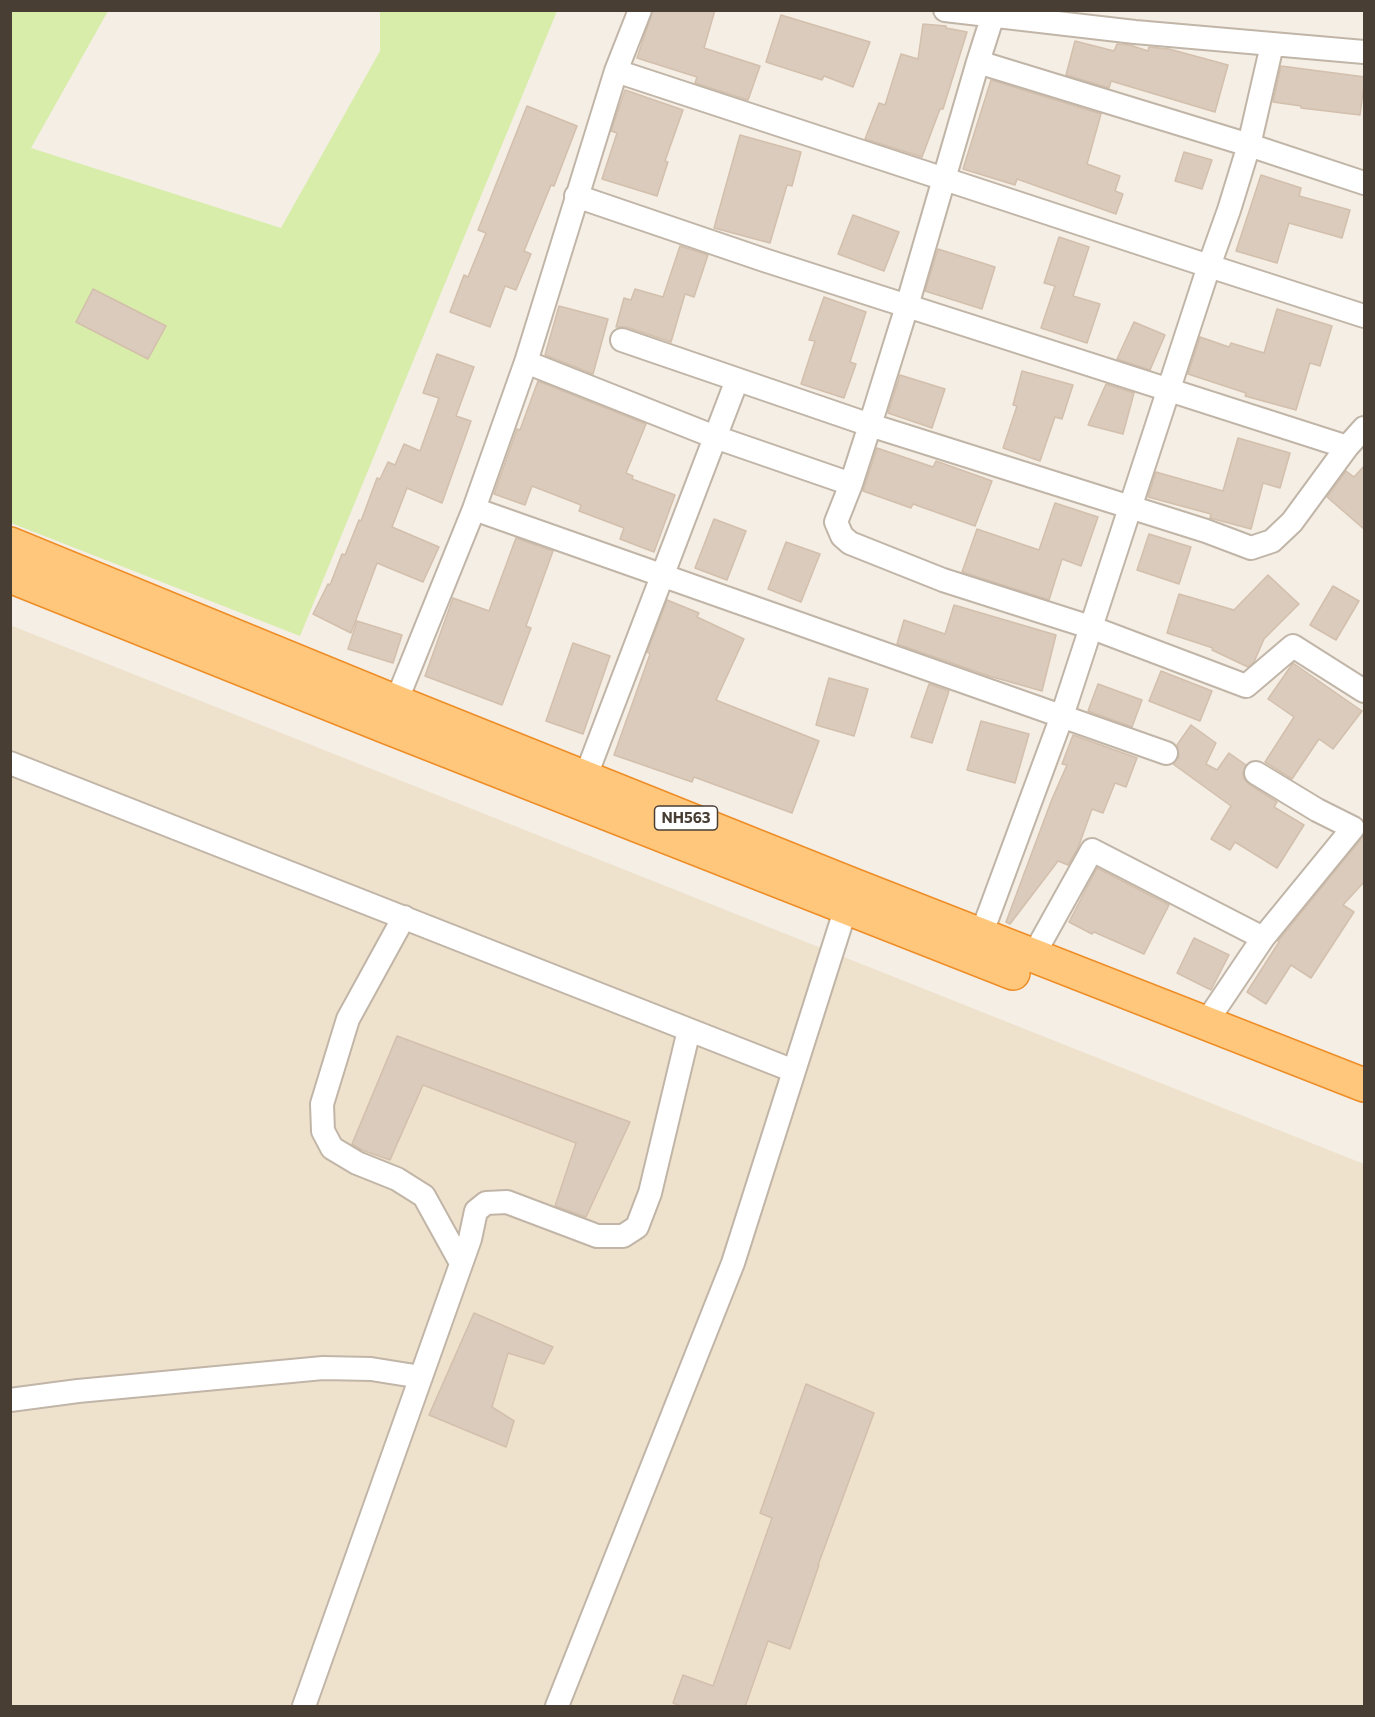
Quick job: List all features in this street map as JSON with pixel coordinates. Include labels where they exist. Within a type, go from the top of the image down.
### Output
[{"type":"highway","name":"NH563","points":[[10,544],[585,778],[849,896],[981,936],[1365,1085]]},
{"type":"highway","name":"NH563","points":[[10,576],[849,896],[1365,1109]]},
{"type":"street","points":[[396,702],[474,509],[525,362],[616,71],[640,10]]},
{"type":"street","points":[[945,10],[993,15],[1136,21],[1272,45],[1365,52]]},
{"type":"street","points":[[993,15],[907,306],[851,484],[836,522],[842,536],[850,543],[943,580],[1090,627],[1246,686],[1293,646],[1365,690]]},
{"type":"street","points":[[981,936],[1062,716],[1169,390],[1249,145],[1272,45]]},
{"type":"street","points":[[978,62],[1365,183]]},
{"type":"street","points":[[616,71],[1365,316]]},
{"type":"street","points":[[576,196],[907,306],[1347,447]]},
{"type":"street","points":[[622,340],[870,425],[1206,531],[1251,548],[1272,541],[1292,522],[1347,447],[1365,428]]},
{"type":"street","points":[[525,362],[715,437],[851,484]]},
{"type":"street","points":[[585,778],[737,380]]},
{"type":"street","points":[[474,509],[1166,753]]},
{"type":"street","points":[[10,763],[794,1071]]},
{"type":"street","points":[[1205,1024],[1263,938],[1359,820],[1317,810],[1256,773]]},
{"type":"street","points":[[1033,956],[1092,850],[1263,938]]},
{"type":"street","points":[[557,1707],[733,1263],[849,896]]},
{"type":"street","points":[[404,917],[348,1019],[322,1104],[323,1131],[332,1148],[357,1163],[396,1179],[424,1196],[461,1263]]},
{"type":"street","points":[[304,1707],[470,1239],[476,1211],[486,1203],[507,1202],[597,1236],[622,1236],[637,1227],[650,1193],[689,1030]]},
{"type":"street","points":[[10,1400],[78,1391],[323,1368],[372,1369],[421,1377]]},
{"type":"shaded area","points":[[10,625],[1364,1164],[1364,1706],[11,1706]]},
{"type":"green space","points":[[10,11],[108,11],[31,148],[281,228],[380,51],[380,12],[378,11],[557,11],[300,636],[11,523]]},
{"type":"building","points":[[653,10],[715,10],[704,48],[760,66],[748,100],[695,83],[697,77],[637,58]]},
{"type":"building","points":[[781,15],[870,42],[853,87],[824,76],[822,80],[766,62]]},
{"type":"building","points":[[923,24],[946,26],[946,28],[967,32],[943,109],[940,109],[922,157],[865,139],[879,103],[885,105],[901,54],[918,59]]},
{"type":"building","points":[[1075,41],[1114,51],[1117,44],[1130,45],[1148,51],[1149,47],[1169,49],[1228,65],[1215,112],[1111,81],[1109,88],[1066,75]]},
{"type":"building","points":[[1281,66],[1365,77],[1360,115],[1273,102]]},
{"type":"building","points":[[991,80],[1101,114],[1087,164],[1120,176],[1115,191],[1123,194],[1116,214],[1017,179],[1015,185],[963,169]]},
{"type":"building","points":[[625,90],[683,110],[665,161],[668,162],[657,196],[602,179],[617,133],[611,131]]},
{"type":"building","points":[[527,106],[577,126],[554,186],[551,185],[524,251],[531,254],[516,290],[505,286],[490,327],[450,312],[464,275],[468,277],[486,233],[478,230]]},
{"type":"building","points":[[740,135],[801,152],[792,186],[787,185],[770,243],[714,228]]},
{"type":"building","points":[[1184,152],[1212,160],[1202,189],[1175,181]]},
{"type":"building","points":[[1261,175],[1301,188],[1299,196],[1350,210],[1342,238],[1289,223],[1277,263],[1236,251]]},
{"type":"building","points":[[853,215],[899,232],[884,271],[838,254]]},
{"type":"building","points":[[1059,237],[1089,247],[1073,296],[1100,304],[1087,343],[1041,328],[1055,286],[1044,283]]},
{"type":"building","points":[[680,246],[708,255],[694,297],[685,294],[671,342],[626,327],[616,327],[624,298],[631,300],[635,289],[663,297]]},
{"type":"building","points":[[938,249],[995,267],[982,309],[925,291]]},
{"type":"building","points":[[93,289],[166,326],[148,359],[76,322]]},
{"type":"building","points":[[824,297],[866,312],[850,362],[856,364],[844,398],[801,384],[815,341],[809,340]]},
{"type":"building","points":[[559,306],[608,319],[593,374],[545,355]]},
{"type":"building","points":[[1277,309],[1332,326],[1320,366],[1310,363],[1296,410],[1245,396],[1246,393],[1188,374],[1200,337],[1229,347],[1231,343],[1264,353]]},
{"type":"building","points":[[1134,322],[1165,335],[1150,370],[1117,359]]},
{"type":"building","points":[[437,354],[474,367],[456,416],[471,421],[442,503],[407,488],[392,527],[439,547],[423,582],[377,563],[351,633],[313,614],[328,584],[330,585],[342,554],[345,555],[359,520],[361,521],[377,478],[380,479],[388,462],[395,465],[404,444],[420,451],[439,398],[423,393]]},
{"type":"building","points":[[1022,371],[1073,385],[1062,419],[1055,417],[1040,461],[1003,448],[1017,406],[1013,405]]},
{"type":"building","points":[[900,375],[945,389],[932,428],[888,413]]},
{"type":"building","points":[[538,381],[646,424],[626,473],[633,476],[632,479],[675,495],[654,552],[620,539],[624,528],[579,511],[581,505],[532,486],[525,505],[494,494],[517,429],[520,430]]},
{"type":"building","points":[[1106,384],[1134,393],[1123,434],[1088,425]]},
{"type":"building","points":[[1238,438],[1290,453],[1280,488],[1263,483],[1251,529],[1210,518],[1211,514],[1148,497],[1156,472],[1223,491]]},
{"type":"building","points":[[877,448],[933,467],[936,461],[992,481],[975,526],[913,504],[911,508],[863,491]]},
{"type":"building","points":[[1365,465],[1365,530],[1327,497],[1346,471],[1354,477]]},
{"type":"building","points":[[1055,503],[1098,517],[1081,566],[1062,559],[1049,600],[962,572],[977,529],[1039,550]]},
{"type":"building","points":[[714,519],[746,531],[727,580],[695,568]]},
{"type":"building","points":[[1149,534],[1191,547],[1179,584],[1137,570]]},
{"type":"building","points":[[516,538],[553,551],[526,626],[531,628],[502,705],[425,676],[453,598],[489,611]]},
{"type":"building","points":[[786,542],[820,554],[801,602],[768,589]]},
{"type":"building","points":[[1268,575],[1299,604],[1264,639],[1254,662],[1248,667],[1212,650],[1213,648],[1167,633],[1179,594],[1234,610]]},
{"type":"building","points":[[1333,586],[1359,601],[1336,640],[1310,625]]},
{"type":"building","points":[[667,600],[699,613],[697,617],[744,639],[716,700],[819,741],[792,813],[694,777],[692,782],[614,755],[650,654],[647,652]]},
{"type":"building","points":[[954,605],[1056,635],[1042,691],[989,676],[897,644],[904,620],[945,634]]},
{"type":"building","points":[[357,621],[402,635],[393,663],[348,649]]},
{"type":"building","points":[[573,643],[610,656],[583,734],[546,721]]},
{"type":"building","points":[[1293,663],[1362,711],[1333,749],[1319,739],[1292,779],[1265,762],[1294,717],[1268,699]]},
{"type":"building","points":[[1161,671],[1212,691],[1200,721],[1149,701]]},
{"type":"building","points":[[829,678],[868,689],[854,736],[816,725]]},
{"type":"building","points":[[929,684],[949,691],[932,743],[911,737]]},
{"type":"building","points":[[1098,684],[1142,700],[1132,727],[1088,711]]},
{"type":"building","points":[[981,721],[1029,734],[1015,783],[967,770]]},
{"type":"building","points":[[1191,725],[1216,743],[1206,764],[1217,770],[1229,753],[1246,765],[1243,773],[1244,779],[1249,784],[1277,802],[1274,807],[1304,825],[1277,868],[1235,842],[1230,850],[1211,839],[1231,806],[1173,764],[1179,757],[1177,745]]},
{"type":"building","points":[[1073,735],[1137,758],[1126,787],[1115,783],[1103,813],[1092,809],[1078,848],[1068,865],[1058,861],[1010,924],[1006,922],[1067,765],[1062,764]]},
{"type":"building","points":[[1365,834],[1365,881],[1343,905],[1354,912],[1311,978],[1291,965],[1266,1004],[1247,992],[1278,941]]},
{"type":"building","points":[[1097,868],[1169,905],[1144,954],[1094,932],[1092,934],[1069,922]]},
{"type":"building","points":[[1194,938],[1229,955],[1211,990],[1177,973]]},
{"type":"building","points":[[397,1036],[630,1122],[586,1217],[555,1206],[576,1143],[423,1085],[390,1160],[352,1144]]},
{"type":"building","points":[[474,1313],[553,1347],[544,1364],[508,1353],[492,1407],[514,1421],[506,1447],[429,1415]]},
{"type":"building","points":[[806,1384],[874,1413],[790,1649],[768,1641],[745,1707],[683,1707],[673,1703],[683,1675],[713,1686],[772,1518],[760,1513]]}]
